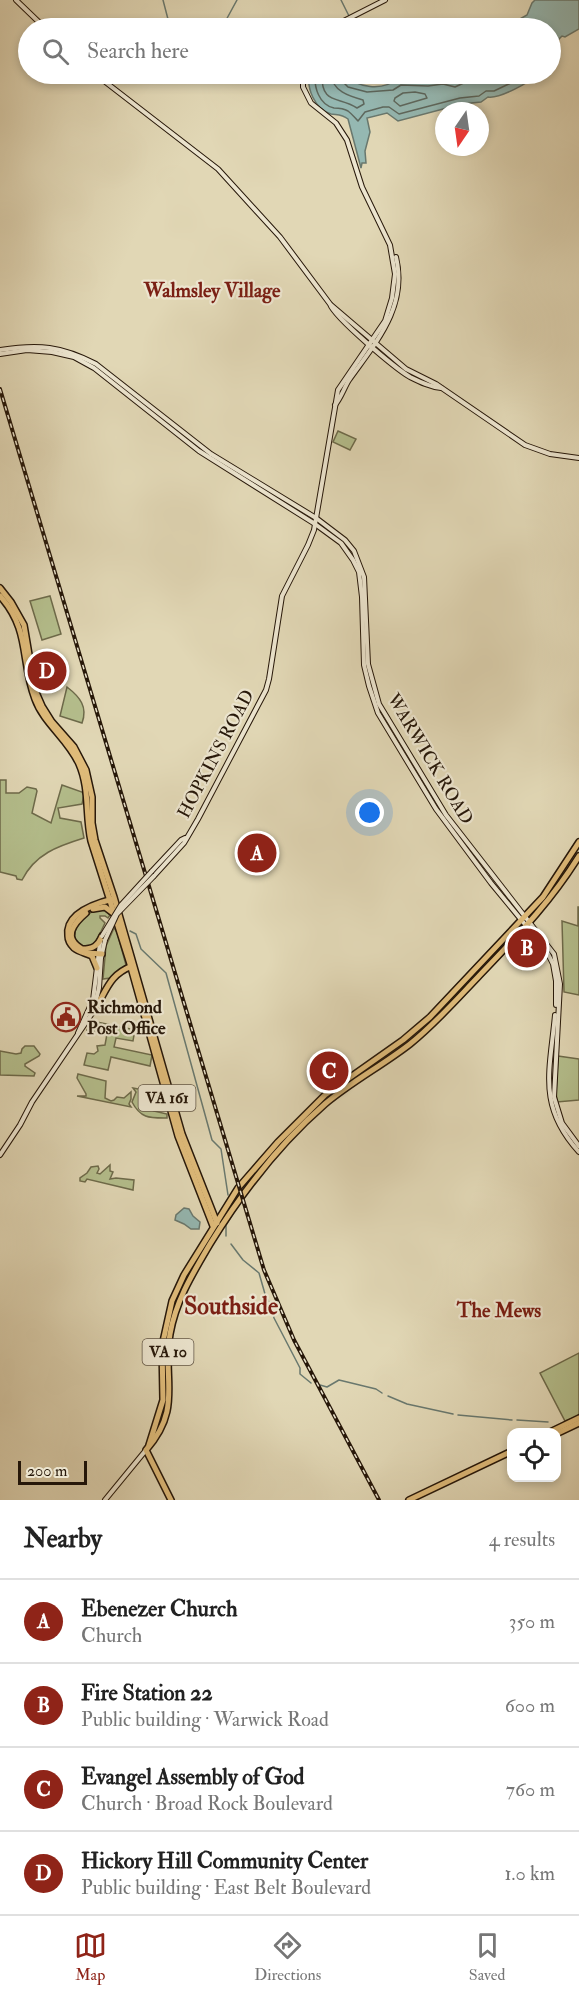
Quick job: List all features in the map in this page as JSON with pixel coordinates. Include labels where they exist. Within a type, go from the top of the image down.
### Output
[{"type":"main road","points":[[16,0],[35,18]]},
{"type":"main road","points":[[351,18],[385,0]]},
{"type":"main road","points":[[108,84],[218,169],[280,237],[330,304],[373,343],[406,369],[436,384],[525,445],[550,454],[579,458]]},
{"type":"main road","name":"HOPKINS ROAD","points":[[0,1155],[78,1033],[93,1000],[104,938],[117,915],[153,873],[184,843],[266,690],[282,596],[308,545],[316,521],[335,405],[345,382],[386,327],[393,312],[399,274],[390,240],[360,181],[347,140],[336,123],[316,109],[308,99],[303,84]]},
{"type":"main road","name":"WARWICK ROAD","points":[[0,352],[32,346],[42,347],[68,351],[94,363],[211,454],[345,540],[354,551],[364,577],[368,664],[383,714],[450,821],[526,921],[546,950],[554,968],[557,986],[549,1096],[558,1124],[579,1152]]},
{"type":"main road","name":"VA 161","points":[[0,588],[24,625],[35,690],[43,709],[74,748],[86,770],[92,797],[94,833],[114,915],[132,966],[178,1136],[215,1223]]},
{"type":"main road","name":"VA 161","points":[[0,596],[20,627],[33,696],[40,711],[74,755],[81,770],[88,797],[90,835],[105,887],[132,966],[182,1135],[215,1223]]},
{"type":"main road","points":[[28,669],[31,663]]},
{"type":"main road","name":"VA 10","points":[[105,1500],[158,1437],[168,1411],[170,1390],[168,1345],[178,1304],[189,1279],[238,1199],[262,1169],[324,1105],[425,1031],[526,921],[553,884],[579,842]]},
{"type":"main road","name":"VA 10","points":[[148,1448],[163,1400],[161,1350],[169,1309],[179,1284],[244,1179],[316,1103],[417,1029],[555,893],[579,856]]},
{"type":"main road","points":[[104,938],[97,945],[86,949],[75,945],[71,937],[75,923],[104,897],[105,887]]},
{"type":"main road","points":[[97,968],[92,956],[71,944],[68,930],[78,915],[111,900]]},
{"type":"main road","points":[[93,907],[105,907],[114,915]]},
{"type":"main road","name":"WARWICK ROAD","points":[[526,921],[551,949],[558,965],[560,984],[554,1097],[562,1123],[579,1146]]},
{"type":"main road","points":[[81,951],[100,954]]},
{"type":"main road","name":"HOPKINS ROAD","points":[[78,1033],[95,1008],[99,988],[100,954]]},
{"type":"main road","points":[[95,1008],[112,978],[123,969],[132,966]]},
{"type":"main road","points":[[212,1211],[216,1214],[222,1212]]},
{"type":"main road","points":[[215,1223],[220,1227]]},
{"type":"main road","points":[[558,1428],[579,1418]]},
{"type":"main road","points":[[561,1432],[579,1423]]},
{"type":"main road","points":[[148,1448],[173,1500]]},
{"type":"main road","points":[[409,1500],[507,1455]]},
{"type":"main road","points":[[418,1500],[507,1456]]},
{"type":"green space","points":[[338,431],[356,439],[350,450],[333,442]]},
{"type":"green space","points":[[50,596],[61,634],[42,640],[30,601]]},
{"type":"green space","points":[[67,687],[82,703],[84,717],[82,723],[60,716]]},
{"type":"green space","points":[[0,780],[6,780],[6,793],[19,793],[27,787],[36,789],[32,813],[51,823],[62,785],[82,792],[84,795],[82,804],[58,808],[60,818],[81,822],[84,838],[65,844],[40,857],[22,880],[0,872]]},
{"type":"green space","points":[[578,907],[579,995],[564,992],[562,921],[578,926]]},
{"type":"green space","points":[[104,909],[110,915],[108,918],[100,916],[105,923],[95,943],[87,946],[76,942],[77,924],[91,912]]},
{"type":"green space","points":[[114,928],[126,965],[110,978],[103,979],[106,946]]},
{"type":"green space","points":[[92,1021],[131,1029],[130,1034],[134,1035],[133,1041],[116,1038],[114,1047],[152,1055],[150,1066],[111,1057],[108,1070],[84,1065],[87,1053],[94,1054],[98,1051],[97,1046],[105,1045],[107,1034],[87,1030]]},
{"type":"green space","points":[[25,1046],[34,1046],[40,1054],[25,1064],[35,1073],[34,1076],[0,1075],[0,1051],[21,1053]]},
{"type":"green space","points":[[558,1056],[579,1059],[579,1100],[557,1102]]},
{"type":"green space","points":[[78,1074],[106,1081],[105,1098],[111,1101],[117,1097],[124,1098],[131,1092],[129,1104],[131,1107],[77,1096],[86,1096],[77,1078]]},
{"type":"green space","points":[[133,1088],[144,1090],[142,1105],[167,1114],[167,1118],[151,1117],[139,1112],[132,1102],[136,1092]]},
{"type":"green space","points":[[110,1165],[110,1171],[113,1172],[110,1179],[134,1180],[133,1190],[87,1179],[85,1182],[80,1181],[80,1178],[91,1167],[98,1166],[97,1173],[100,1174]]},
{"type":"green space","points":[[579,1353],[579,1416],[565,1421],[540,1373]]},
{"type":"water","points":[[535,0],[579,0],[579,29],[561,37],[561,18],[522,18],[527,15]]},
{"type":"water","points":[[309,84],[360,84],[378,87],[387,84],[524,84],[499,96],[488,97],[481,102],[435,102],[435,111],[398,121],[387,113],[367,118],[370,132],[365,151],[366,163],[362,163],[361,168],[348,119],[320,108]]},
{"type":"water","points":[[184,1208],[189,1209],[200,1222],[199,1229],[191,1229],[175,1220],[176,1215]]},
{"type":"waterway","points":[[163,0],[168,18]]},
{"type":"waterway","points":[[227,18],[237,0]]},
{"type":"waterway","points":[[341,0],[349,16]]},
{"type":"waterway","points":[[130,931],[136,934],[141,949],[166,973],[212,1140],[221,1149],[228,1195]]},
{"type":"waterway","points":[[226,1236],[226,1225],[234,1212]]},
{"type":"waterway","points":[[231,1244],[243,1260],[259,1273],[274,1318],[300,1368],[300,1374],[311,1383]]},
{"type":"waterway","points":[[320,1385],[327,1387],[339,1380],[376,1389],[382,1393]]},
{"type":"waterway","points":[[388,1396],[407,1404],[453,1414]]},
{"type":"waterway","points":[[458,1415],[512,1420]]},
{"type":"waterway","points":[[517,1420],[548,1422]]},
{"type":"railway","points":[[0,389],[264,1270],[294,1340],[379,1500]]},
{"type":"place","name":"Hickory Hill Community Center","points":[[47,671]]},
{"type":"place","name":"Ebenezer Church","points":[[257,853]]},
{"type":"place","name":"Fire Station 22","points":[[527,948]]},
{"type":"place","name":"Richmond Post Office","points":[[66,1017]]},
{"type":"place","name":"Evangel Assembly of God","points":[[329,1071]]},
{"type":"district","name":"Walmsley Village","points":[[212,290]]},
{"type":"district","name":"Southside","points":[[231,1306]]},
{"type":"district","name":"The Mews","points":[[499,1310]]}]
